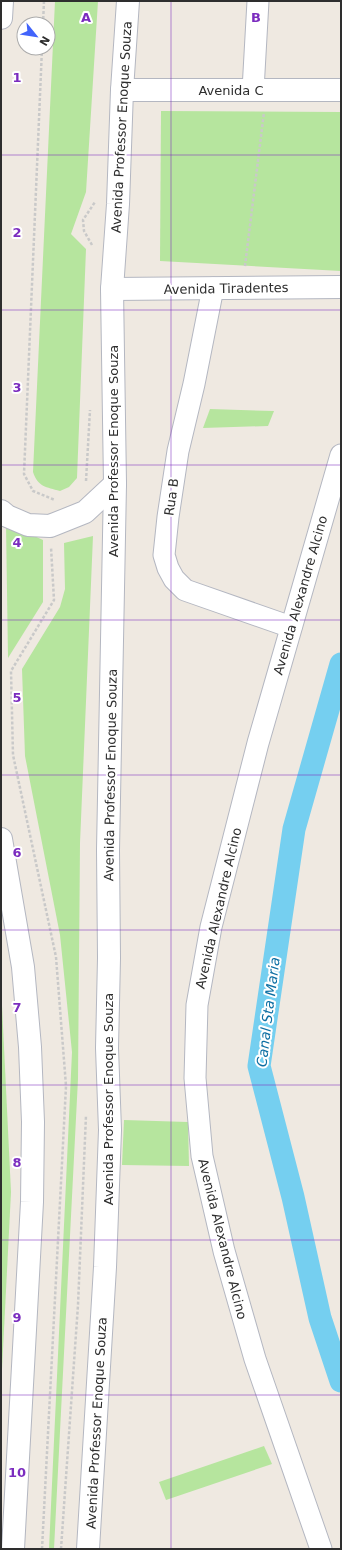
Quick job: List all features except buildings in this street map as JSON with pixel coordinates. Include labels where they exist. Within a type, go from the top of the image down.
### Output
[{"type":"main road","points":[[1,18],[2,1]]},
{"type":"main road","name":"Avenida Professor Enoque Souza","points":[[88,1549],[105,1267],[110,1130],[107,1048],[109,958],[108,842],[115,484],[112,290],[118,204],[122,90],[128,1]]},
{"type":"main road","name":"Avenida C","points":[[122,90],[341,90]]},
{"type":"main road","name":"Avenida Tiradentes","points":[[112,290],[341,287]]},
{"type":"main road","points":[[1,511],[7,516],[28,525],[50,526],[85,512],[115,484]]},
{"type":"main road","points":[[1,839],[23,967],[30,1047],[33,1122],[31,1218],[13,1549]]},
{"type":"street","points":[[258,1],[260,90]]},
{"type":"street","name":"Rua B","points":[[213,288],[194,384],[178,451],[164,555],[168,568],[174,579],[185,590],[201,597],[291,627]]},
{"type":"street","name":"Avenida Alexandre Alcino","points":[[321,1549],[255,1359],[224,1251],[202,1156],[195,1078],[197,1005],[211,927],[258,744],[341,455]]},
{"type":"path","points":[[43,16],[44,1]]},
{"type":"path","points":[[24,474],[42,56]]},
{"type":"path","points":[[242,288],[260,90]]},
{"type":"green space","points":[[55,1],[98,1],[86,192],[71,234],[86,249],[77,478],[69,487],[60,491],[40,484],[33,472],[52,56],[56,56],[56,16],[54,16]]},
{"type":"green space","points":[[161,111],[341,112],[341,271],[160,261]]},
{"type":"green space","points":[[210,409],[274,411],[268,426],[203,428]]},
{"type":"green space","points":[[6,523],[43,540],[43,602],[8,658]]},
{"type":"green space","points":[[93,536],[80,843],[78,1079],[54,1549],[49,1549],[72,1052],[60,935],[25,756],[22,669],[60,607],[65,589],[64,543]]},
{"type":"green space","points":[[1,985],[11,1192],[1,1389]]},
{"type":"green space","points":[[124,1120],[188,1122],[189,1166],[122,1165]]},
{"type":"green space","points":[[264,1446],[272,1464],[166,1500],[159,1482]]},
{"type":"waterway","name":"Canal Sta Maria","points":[[341,664],[294,829],[259,1066],[293,1197],[320,1318],[341,1381]]}]
